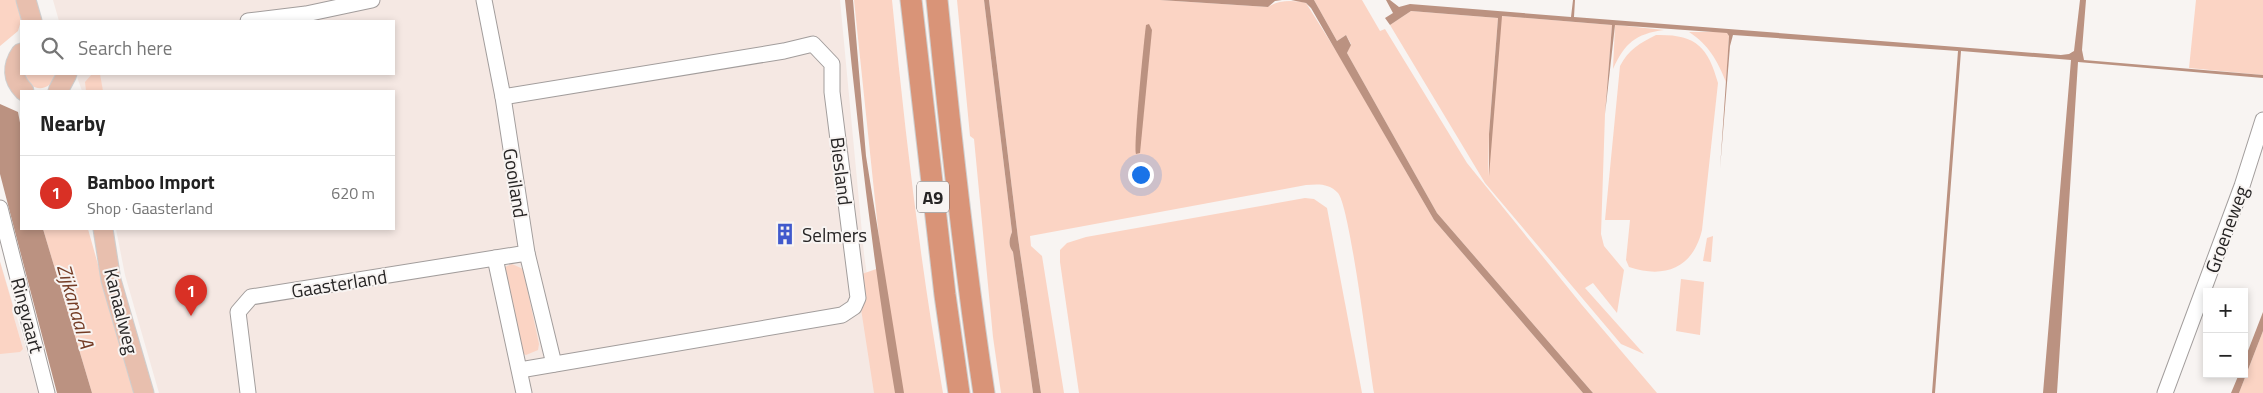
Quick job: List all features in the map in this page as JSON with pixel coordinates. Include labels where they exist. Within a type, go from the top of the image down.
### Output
[{"type":"highway","name":"A9","points":[[911,0],[945,295],[959,393]]},
{"type":"highway","name":"A9","points":[[937,0],[949,128],[984,393]]},
{"type":"main road","points":[[26,0],[32,20]]},
{"type":"main road","points":[[13,59],[13,82]]},
{"type":"main road","name":"Kanaalweg","points":[[103,230],[111,280],[144,393]]},
{"type":"street","points":[[256,20],[306,14],[372,0]]},
{"type":"street","name":"Gooiland","points":[[484,0],[503,97],[527,253],[554,364]]},
{"type":"street","name":"Biesland","points":[[503,97],[813,44],[832,64],[832,92],[858,298],[854,307],[842,315],[520,370]]},
{"type":"street","name":"Groeneweg","points":[[2165,393],[2242,186],[2263,120]]},
{"type":"street","name":"Ringvaart","points":[[0,208],[47,393]]},
{"type":"street","name":"Gaasterland","points":[[248,393],[238,312],[251,298],[527,253]]},
{"type":"street","points":[[495,258],[524,393]]},
{"type":"shaded area","points":[[0,0],[17,0],[24,20],[20,20],[18,31],[0,46]]},
{"type":"shaded area","points":[[53,0],[840,0],[864,254],[884,393],[159,393],[125,275],[116,230],[395,230],[395,90],[82,90],[76,75],[395,75],[395,20],[59,20]]},
{"type":"shaded area","points":[[845,0],[853,0],[866,156],[904,393],[895,393],[887,344],[867,197]]},
{"type":"shaded area","points":[[854,0],[892,0],[914,197],[943,393],[874,393],[859,296],[859,275],[882,267]]},
{"type":"shaded area","points":[[957,0],[984,0],[1012,232],[1010,245],[1013,252],[1033,393],[1001,393],[993,337],[974,139],[970,136]]},
{"type":"shaded area","points":[[984,0],[989,0],[1018,238],[1041,393],[1033,393],[1013,252],[1010,245],[1012,232]]},
{"type":"shaded area","points":[[989,0],[1160,0],[1268,7],[1286,1],[1306,3],[1340,57],[1434,220],[1583,393],[1374,393],[1359,287],[1343,204],[1338,193],[1331,187],[1315,184],[1030,236],[1031,246],[1042,256],[1064,393],[1041,393],[1018,238]]},
{"type":"shaded area","points":[[1160,0],[1282,0],[1275,1],[1268,7]]},
{"type":"shaded area","points":[[1291,0],[1314,0],[1337,41],[1346,35],[1351,45],[1347,53],[1437,213],[1593,393],[1583,393],[1434,220],[1311,8],[1306,3]]},
{"type":"shaded area","points":[[1314,0],[1362,0],[1380,31],[1385,29],[1467,163],[1582,305],[1657,393],[1593,393],[1437,213],[1347,53],[1351,44],[1346,35],[1337,41]]},
{"type":"shaded area","points":[[1386,0],[1390,0],[1399,7],[1410,4],[1571,17],[1573,0],[1575,0],[1574,17],[2061,55],[2074,51],[2080,0],[2086,0],[2082,50],[2084,60],[2263,75],[2263,78],[2078,62],[2057,393],[2043,393],[2071,60],[1961,51],[1935,393],[1932,393],[1958,51],[1733,35],[1730,46],[1720,169],[1729,36],[1727,33],[1615,25],[1605,114],[1612,25],[1502,16],[1489,176],[1489,134],[1498,18],[1411,11],[1390,25],[1385,18],[1393,13]]},
{"type":"shaded area","points":[[2196,0],[2263,0],[2263,75],[2189,68]]},
{"type":"shaded area","points":[[1411,11],[1498,18],[1489,134],[1488,176],[1501,16],[1612,25],[1605,114],[1601,234],[1604,246],[1624,270],[1617,313],[1593,283],[1585,288],[1644,354],[1621,344],[1485,183],[1390,25]]},
{"type":"shaded area","points":[[1149,24],[1152,30],[1140,153],[1136,154],[1137,115],[1143,51],[1146,25]]},
{"type":"shaded area","points":[[1615,25],[1664,30],[1645,34],[1632,41],[1622,52],[1613,69]]},
{"type":"shaded area","points":[[1689,32],[1727,32],[1729,36],[1726,82],[1712,54],[1702,42]]},
{"type":"shaded area","points":[[1656,35],[1681,37],[1698,45],[1710,60],[1718,83],[1702,230],[1698,243],[1684,262],[1666,271],[1654,272],[1629,267],[1626,260],[1630,220],[1605,220],[1620,66],[1635,48]]},
{"type":"shaded area","points":[[23,75],[57,75],[50,85],[40,88],[30,85]]},
{"type":"shaded area","points":[[91,75],[100,75],[103,90],[86,90],[85,82]]},
{"type":"shaded area","points":[[0,104],[18,112],[20,123],[20,230],[43,230],[92,393],[57,393],[0,174]]},
{"type":"shaded area","points":[[1305,198],[1314,199],[1327,208],[1362,393],[1079,393],[1060,262],[1060,250],[1067,243],[1086,237]]},
{"type":"shaded area","points":[[43,230],[88,230],[134,393],[92,393]]},
{"type":"shaded area","points":[[1713,236],[1711,262],[1703,261],[1707,238]]},
{"type":"shaded area","points":[[0,261],[27,351],[38,393],[0,393]]},
{"type":"shaded area","points":[[0,262],[23,349],[20,352],[0,354]]},
{"type":"shaded area","points":[[512,264],[523,269],[539,344],[538,350],[526,355],[521,353],[503,271],[505,267]]},
{"type":"shaded area","points":[[1681,279],[1704,282],[1700,335],[1676,331]]},
{"type":"shaded area","points":[[2263,312],[2263,331],[2248,370],[2248,351]]},
{"type":"shaded area","points":[[2263,331],[2263,393],[2239,393],[2245,378],[2248,378],[2248,370]]},
{"type":"shaded area","points":[[2237,378],[2245,378],[2239,393],[2231,393]]},
{"type":"place","name":"Selmers","points":[[785,234]]},
{"type":"place","name":"Bamboo Import","points":[[191,316]]},
{"type":"water label","name":"Zijkanaal A","points":[[76,306]]}]
